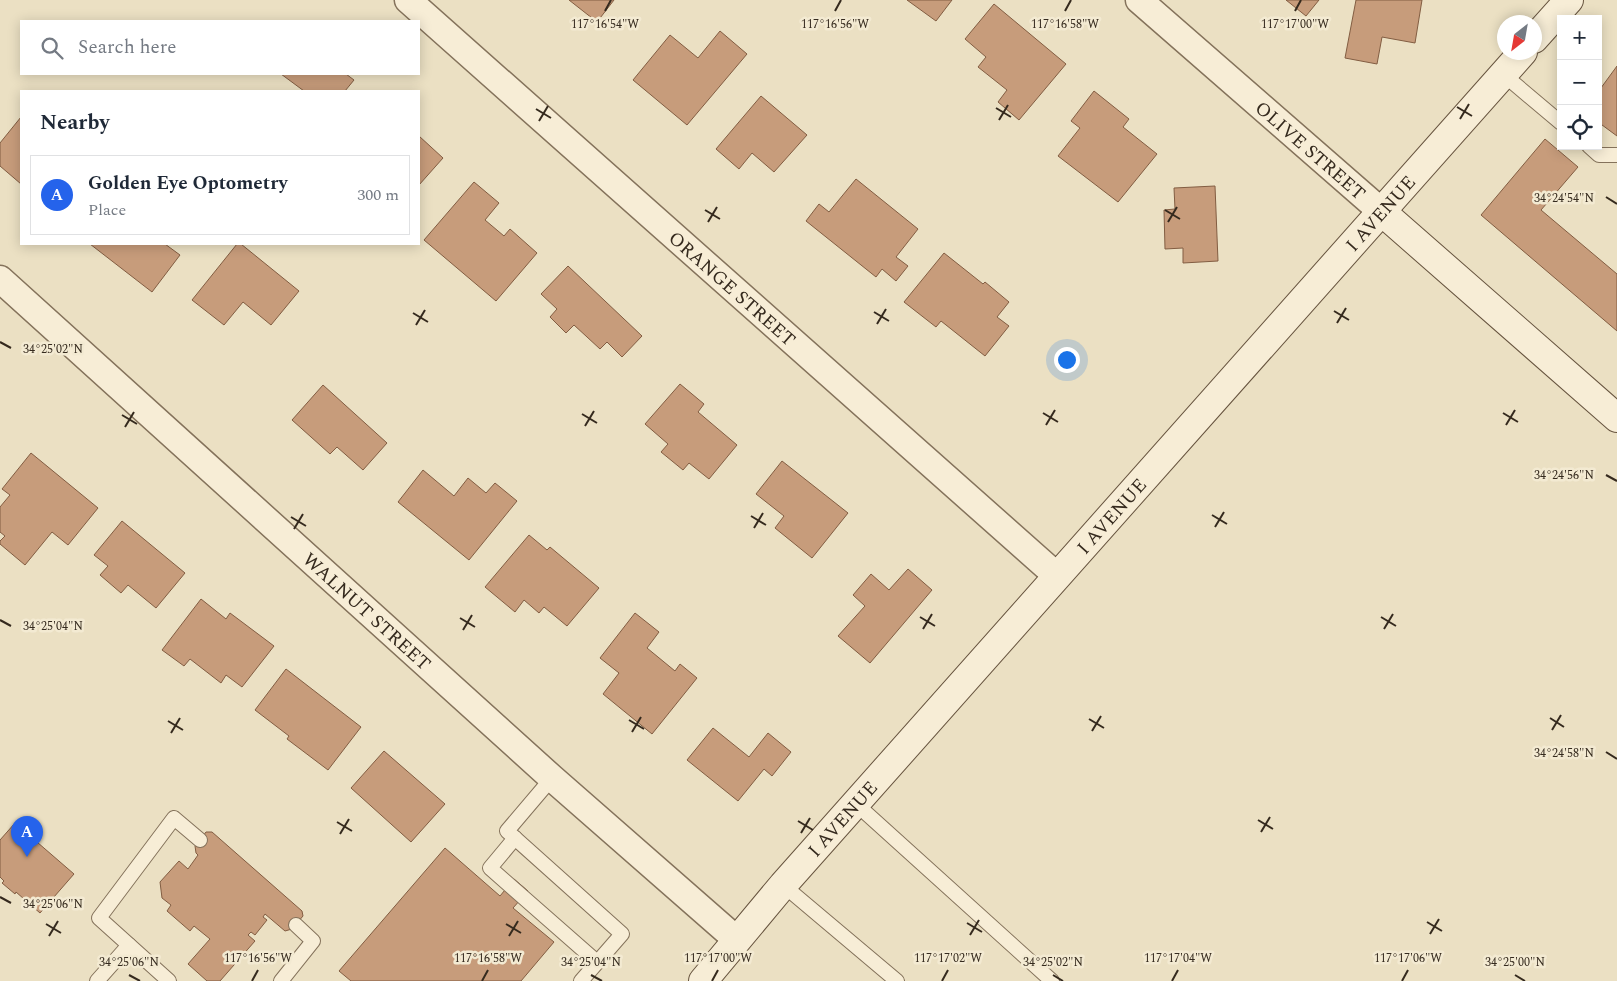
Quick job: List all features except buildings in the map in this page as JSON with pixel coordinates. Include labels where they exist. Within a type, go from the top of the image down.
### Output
[{"type":"main road","points":[[1542,30],[1569,0]]},
{"type":"main road","name":"I AVENUE","points":[[703,981],[783,884],[1516,60]]},
{"type":"main road","name":"OLIVE STREET","points":[[1382,212],[1617,418]]},
{"type":"street","name":"ORANGE STREET","points":[[408,0],[1057,576]]},
{"type":"street","name":"OLIVE STREET","points":[[1139,0],[1382,212]]},
{"type":"street","name":"WALNUT STREET","points":[[0,279],[552,778],[737,940]]},
{"type":"lane","points":[[1504,75],[1557,120]]},
{"type":"lane","points":[[1593,150],[1599,155],[1617,155]]},
{"type":"lane","points":[[552,778],[507,831],[622,934],[581,981]]},
{"type":"lane","points":[[855,803],[1052,981]]},
{"type":"lane","points":[[169,981],[98,918],[174,818],[200,840]]},
{"type":"lane","points":[[515,838],[490,868],[597,962]]},
{"type":"lane","points":[[783,884],[897,981]]},
{"type":"lane","points":[[281,981],[314,941],[296,925]]},
{"type":"lane","points":[[97,981],[129,945]]},
{"type":"place","name":"Golden Eye Optometry","points":[[27,857]]}]
